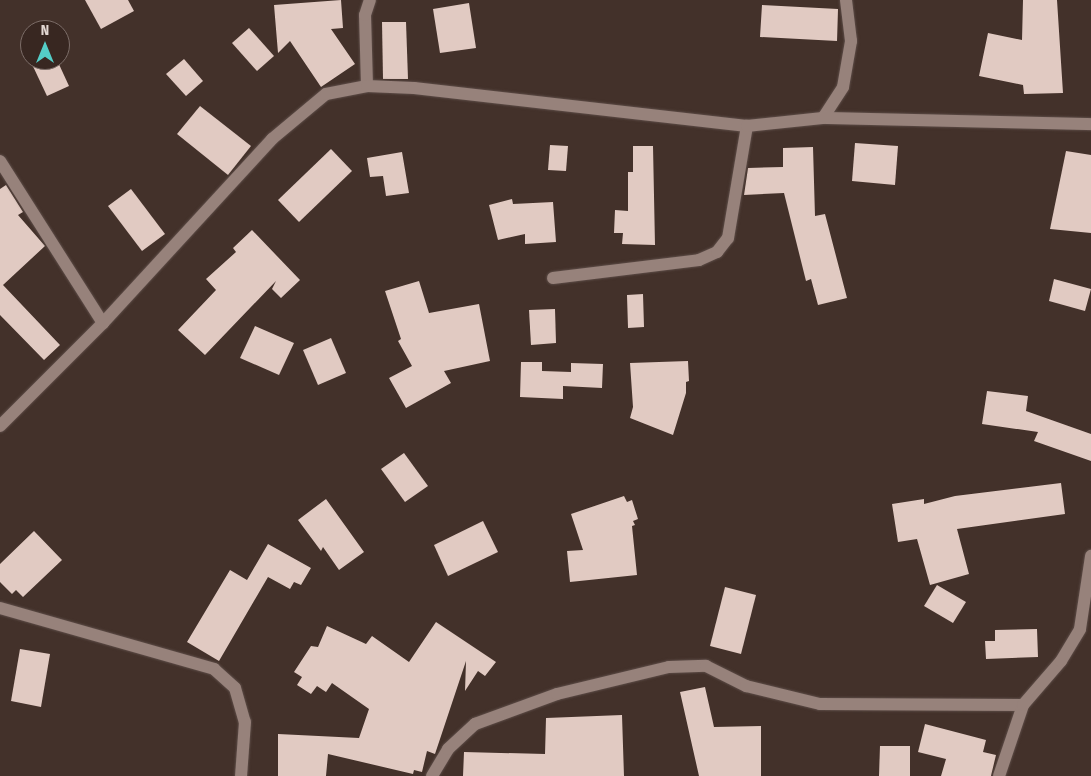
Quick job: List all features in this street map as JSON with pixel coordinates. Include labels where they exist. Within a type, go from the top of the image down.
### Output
[{"type":"street","points":[[367,86],[365,15],[370,0]]},
{"type":"street","points":[[823,118],[843,87],[851,41],[846,0]]},
{"type":"street","points":[[0,426],[103,323],[272,139],[326,94],[367,86],[414,88],[747,126],[823,118],[1091,124]]},
{"type":"street","points":[[552,278],[699,260],[716,252],[728,238],[747,126]]},
{"type":"street","points":[[0,162],[103,323]]},
{"type":"street","points":[[999,776],[1023,705],[1062,661],[1080,629],[1091,556]]},
{"type":"street","points":[[0,608],[214,670],[235,688],[245,722],[241,776]]},
{"type":"street","points":[[432,776],[448,749],[475,724],[557,694],[669,667],[706,666],[746,686],[820,704],[1023,705]]},
{"type":"building","points":[[85,0],[128,0],[134,11],[101,29]]},
{"type":"building","points":[[341,0],[343,28],[331,29],[355,64],[321,87],[290,41],[278,53],[274,5]]},
{"type":"building","points":[[1023,0],[1057,0],[1063,93],[1024,94],[1023,85],[979,76],[988,33],[1022,40]]},
{"type":"building","points":[[469,3],[476,48],[440,53],[433,9]]},
{"type":"building","points":[[762,5],[838,9],[837,41],[760,37]]},
{"type":"building","points":[[382,22],[406,22],[408,79],[383,79]]},
{"type":"building","points":[[249,28],[274,56],[257,71],[232,43]]},
{"type":"building","points":[[184,59],[203,81],[186,96],[166,74]]},
{"type":"building","points":[[35,70],[62,70],[69,86],[47,96]]},
{"type":"building","points":[[200,106],[251,146],[228,175],[177,134]]},
{"type":"building","points":[[855,143],[898,146],[895,185],[852,181]]},
{"type":"building","points":[[550,145],[568,146],[566,171],[548,170]]},
{"type":"building","points":[[633,146],[653,146],[655,245],[622,244],[623,233],[614,233],[615,210],[628,211],[628,172],[633,172]]},
{"type":"building","points":[[813,147],[815,216],[825,214],[847,298],[818,305],[811,279],[806,281],[784,193],[744,195],[748,168],[783,167],[783,148]]},
{"type":"building","points":[[331,149],[352,171],[299,222],[278,200]]},
{"type":"building","points":[[1066,151],[1091,155],[1091,233],[1050,229]]},
{"type":"building","points":[[402,152],[409,193],[386,196],[383,176],[370,177],[367,158]]},
{"type":"building","points":[[6,185],[23,212],[18,215],[45,246],[3,285],[60,345],[44,360],[0,315],[0,189]]},
{"type":"building","points":[[131,189],[165,234],[142,251],[108,206]]},
{"type":"building","points":[[512,199],[513,204],[553,202],[556,242],[525,244],[525,234],[498,240],[489,205]]},
{"type":"building","points":[[252,230],[300,280],[281,298],[272,289],[276,281],[205,355],[178,330],[216,290],[206,279],[236,252],[233,248]]},
{"type":"building","points":[[1054,279],[1091,289],[1085,311],[1049,301]]},
{"type":"building","points":[[419,281],[429,313],[479,304],[490,361],[444,371],[451,383],[406,408],[389,378],[412,366],[398,341],[401,339],[385,291]]},
{"type":"building","points":[[643,294],[644,327],[628,328],[627,295]]},
{"type":"building","points":[[555,309],[556,343],[531,345],[529,310]]},
{"type":"building","points":[[255,326],[294,343],[279,375],[240,358]]},
{"type":"building","points":[[331,338],[346,373],[318,385],[303,350]]},
{"type":"building","points":[[688,361],[689,381],[686,382],[686,393],[673,435],[630,418],[633,407],[630,363]]},
{"type":"building","points":[[521,362],[542,362],[542,371],[571,372],[571,363],[603,364],[602,388],[563,386],[563,399],[520,397]]},
{"type":"building","points":[[987,391],[1028,396],[1026,411],[1091,434],[1091,461],[1034,441],[1038,432],[982,424]]},
{"type":"building","points":[[404,453],[428,486],[405,502],[381,469]]},
{"type":"building","points":[[1061,483],[1065,514],[957,529],[969,574],[930,585],[917,539],[898,542],[892,504],[924,499],[924,504],[955,496]]},
{"type":"building","points":[[624,496],[627,502],[632,500],[638,519],[633,521],[635,525],[632,526],[637,575],[570,582],[567,551],[583,550],[571,514]]},
{"type":"building","points":[[326,499],[364,552],[339,570],[323,547],[321,551],[298,520]]},
{"type":"building","points":[[483,521],[498,552],[448,576],[434,545]]},
{"type":"building","points":[[34,531],[62,560],[23,597],[16,590],[12,594],[0,582],[0,564]]},
{"type":"building","points":[[268,544],[311,568],[301,585],[294,582],[290,589],[268,577],[219,661],[187,642],[230,570],[247,580]]},
{"type":"building","points":[[937,585],[966,602],[953,623],[924,606]]},
{"type":"building","points":[[725,587],[756,595],[741,654],[710,646]]},
{"type":"building","points":[[436,622],[496,662],[485,676],[478,671],[465,691],[466,661],[435,754],[427,751],[422,772],[414,770],[413,774],[328,754],[326,776],[278,776],[278,734],[359,738],[369,709],[332,683],[326,692],[317,686],[311,694],[297,685],[302,677],[294,672],[311,646],[318,647],[327,626],[366,644],[372,636],[409,662]]},
{"type":"building","points":[[1037,629],[1038,657],[986,659],[985,641],[995,641],[995,630]]},
{"type":"building","points":[[20,649],[50,654],[41,707],[11,701]]},
{"type":"building","points":[[705,687],[714,727],[761,726],[761,776],[699,776],[680,692]]},
{"type":"building","points":[[622,715],[624,776],[463,776],[464,752],[545,754],[546,718]]},
{"type":"building","points":[[925,724],[986,740],[983,752],[996,755],[991,776],[941,776],[946,759],[918,752]]},
{"type":"building","points":[[880,746],[910,746],[910,776],[879,776]]}]
